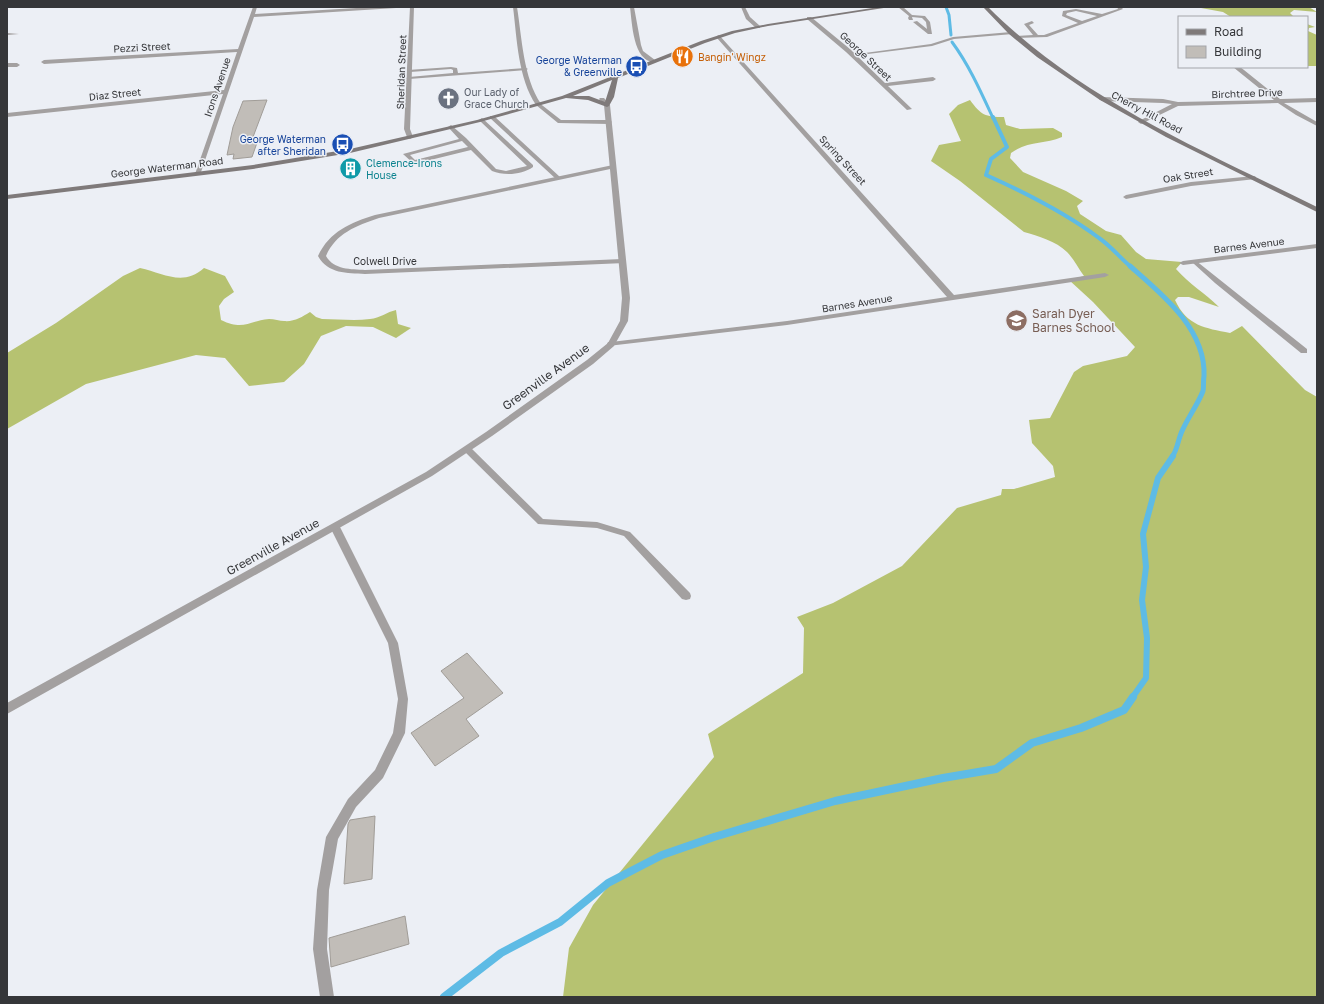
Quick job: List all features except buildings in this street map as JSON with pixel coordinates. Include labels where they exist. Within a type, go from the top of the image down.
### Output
[{"type":"main road","points":[[584,89],[718,37],[758,27],[872,7]]},
{"type":"main road","points":[[861,8],[888,7]]},
{"type":"main road","points":[[976,7],[989,9]]},
{"type":"main road","name":"Cherry Hill Road","points":[[985,7],[989,9],[1011,33],[1038,56],[1102,99],[1141,122],[1317,210]]},
{"type":"main road","points":[[605,102],[611,97],[615,77]]},
{"type":"main road","points":[[584,89],[605,102]]},
{"type":"main road","name":"George Waterman Road","points":[[7,197],[316,158],[482,120],[564,97],[584,89]]},
{"type":"main road","points":[[564,97],[588,98],[605,102]]},
{"type":"street","name":"Irons Avenue","points":[[198,174],[255,7]]},
{"type":"street","points":[[252,16],[396,7]]},
{"type":"street","name":"Sheridan Street","points":[[410,137],[407,129],[412,7]]},
{"type":"street","points":[[514,7],[533,99],[538,104]]},
{"type":"street","points":[[632,7],[638,45],[641,52],[653,61]]},
{"type":"street","points":[[743,7],[748,18],[758,27]]},
{"type":"street","name":"George Street","points":[[809,18],[852,55],[908,109]]},
{"type":"street","points":[[7,34],[17,34]]},
{"type":"street","name":"Spring Street","points":[[718,37],[952,298]]},
{"type":"street","name":"Pezzi Street","points":[[44,62],[240,50]]},
{"type":"street","points":[[7,66],[17,65]]},
{"type":"street","points":[[1237,68],[1260,84],[1296,114],[1317,124]]},
{"type":"street","points":[[884,85],[933,79]]},
{"type":"street","name":"Diaz Street","points":[[7,115],[225,92]]},
{"type":"street","name":"Birchtree Drive","points":[[1102,99],[1163,101],[1178,104],[1317,100]]},
{"type":"street","name":"Greenville Avenue","points":[[7,709],[336,527],[428,474],[590,362],[611,344],[624,321],[626,298],[609,122],[605,102]]},
{"type":"street","name":"Birchtree Drive","points":[[1141,122],[1178,104]]},
{"type":"street","name":"Colwell Drive","points":[[613,167],[377,216],[343,230],[330,240],[326,245],[322,256],[327,265],[333,268],[365,272],[622,261]]},
{"type":"street","name":"Oak Street","points":[[1126,196],[1191,184],[1254,178]]},
{"type":"street","name":"Barnes Avenue","points":[[1183,263],[1317,246]]},
{"type":"street","name":"Barnes Avenue","points":[[611,344],[787,323],[1105,275]]},
{"type":"lane","points":[[900,7],[930,33],[938,43]]},
{"type":"lane","points":[[1016,37],[1045,36],[1121,9],[1119,7]]},
{"type":"lane","points":[[1083,23],[1064,15],[1065,12],[1076,10],[1103,16]]},
{"type":"lane","points":[[913,19],[923,17],[928,22],[930,33]]},
{"type":"lane","points":[[1032,22],[1026,24],[1038,36]]},
{"type":"lane","points":[[852,55],[932,45],[953,38],[1011,33]]},
{"type":"lane","points":[[410,71],[451,68],[455,69],[456,75]]},
{"type":"lane","points":[[410,78],[526,69]]},
{"type":"lane","points":[[538,104],[560,122],[609,122]]},
{"type":"lane","points":[[492,117],[558,178]]},
{"type":"lane","points":[[451,127],[494,170],[500,173],[516,171],[531,166],[482,120]]},
{"type":"lane","points":[[464,139],[406,154],[414,162],[473,148]]},
{"type":"lane","points":[[1195,262],[1217,282],[1304,351]]},
{"type":"lane","points":[[467,448],[541,522],[597,525],[627,534],[686,596]]},
{"type":"lane","points":[[327,997],[320,949],[323,890],[332,837],[352,803],[379,774],[399,733],[403,699],[393,642],[336,527]]},
{"type":"green space","points":[[1200,7],[1309,7],[1317,12],[1294,10],[1290,13],[1293,16],[1229,16],[1223,12]]},
{"type":"green space","points":[[1308,24],[1315,27],[1309,28],[1308,31]]},
{"type":"green space","points":[[1308,31],[1317,35],[1317,66],[1308,66]]},
{"type":"green space","points":[[970,100],[977,109],[988,116],[1004,117],[1006,125],[1020,129],[1053,128],[1062,133],[1062,137],[1024,146],[1011,153],[1010,158],[1023,172],[1066,191],[1083,201],[1077,206],[1080,214],[1106,231],[1121,235],[1136,252],[1146,259],[1182,262],[1176,269],[1219,307],[1189,297],[1178,297],[1175,300],[1180,309],[1191,321],[1205,327],[1230,333],[1242,326],[1305,390],[1317,397],[1317,997],[563,997],[569,948],[593,905],[714,757],[708,734],[803,673],[804,628],[797,617],[833,603],[902,566],[957,508],[1001,495],[1002,489],[1014,489],[1055,477],[1053,466],[1032,443],[1029,420],[1050,418],[1074,372],[1083,366],[1127,356],[1135,347],[1093,302],[1069,280],[1084,276],[1063,248],[1041,237],[1024,232],[960,181],[931,161],[939,145],[961,141],[949,114],[958,105]]},
{"type":"green space","points":[[140,268],[181,278],[196,274],[204,268],[225,276],[234,292],[224,299],[219,306],[221,320],[235,325],[269,319],[291,321],[310,312],[316,317],[322,319],[364,320],[396,310],[398,324],[411,328],[396,338],[373,327],[346,326],[321,336],[304,364],[284,382],[249,386],[225,358],[196,355],[86,384],[7,429],[7,353],[56,323],[123,276]]},
{"type":"waterway","points":[[946,7],[949,15],[951,35]]},
{"type":"waterway","points":[[952,42],[969,69],[993,118]]},
{"type":"waterway","points":[[993,117],[1007,147],[991,159],[986,175],[1058,211],[1103,241],[1131,267]]},
{"type":"waterway","points":[[1130,266],[1155,288],[1180,314],[1198,343],[1203,359],[1203,391],[1199,401],[1181,432],[1176,451],[1172,457]]},
{"type":"waterway","points":[[1132,698],[1146,678],[1147,638],[1142,600],[1146,567],[1143,534],[1158,478],[1173,456]]},
{"type":"waterway","points":[[444,997],[501,953],[560,922],[608,883],[662,855],[714,837],[835,801],[943,778],[996,769],[1032,743],[1081,728],[1124,710],[1133,697]]},
{"type":"place","name":"Bangin' Wingz","points":[[682,57]]},
{"type":"place","name":"George Waterman & Greenville","points":[[637,66]]},
{"type":"place","name":"Our Lady of Grace Church","points":[[448,98]]},
{"type":"place","name":"George Waterman after Sheridan","points":[[342,145]]},
{"type":"place","name":"Clemence-Irons House","points":[[351,169]]},
{"type":"place","name":"Sarah Dyer Barnes School","points":[[1016,321]]}]
